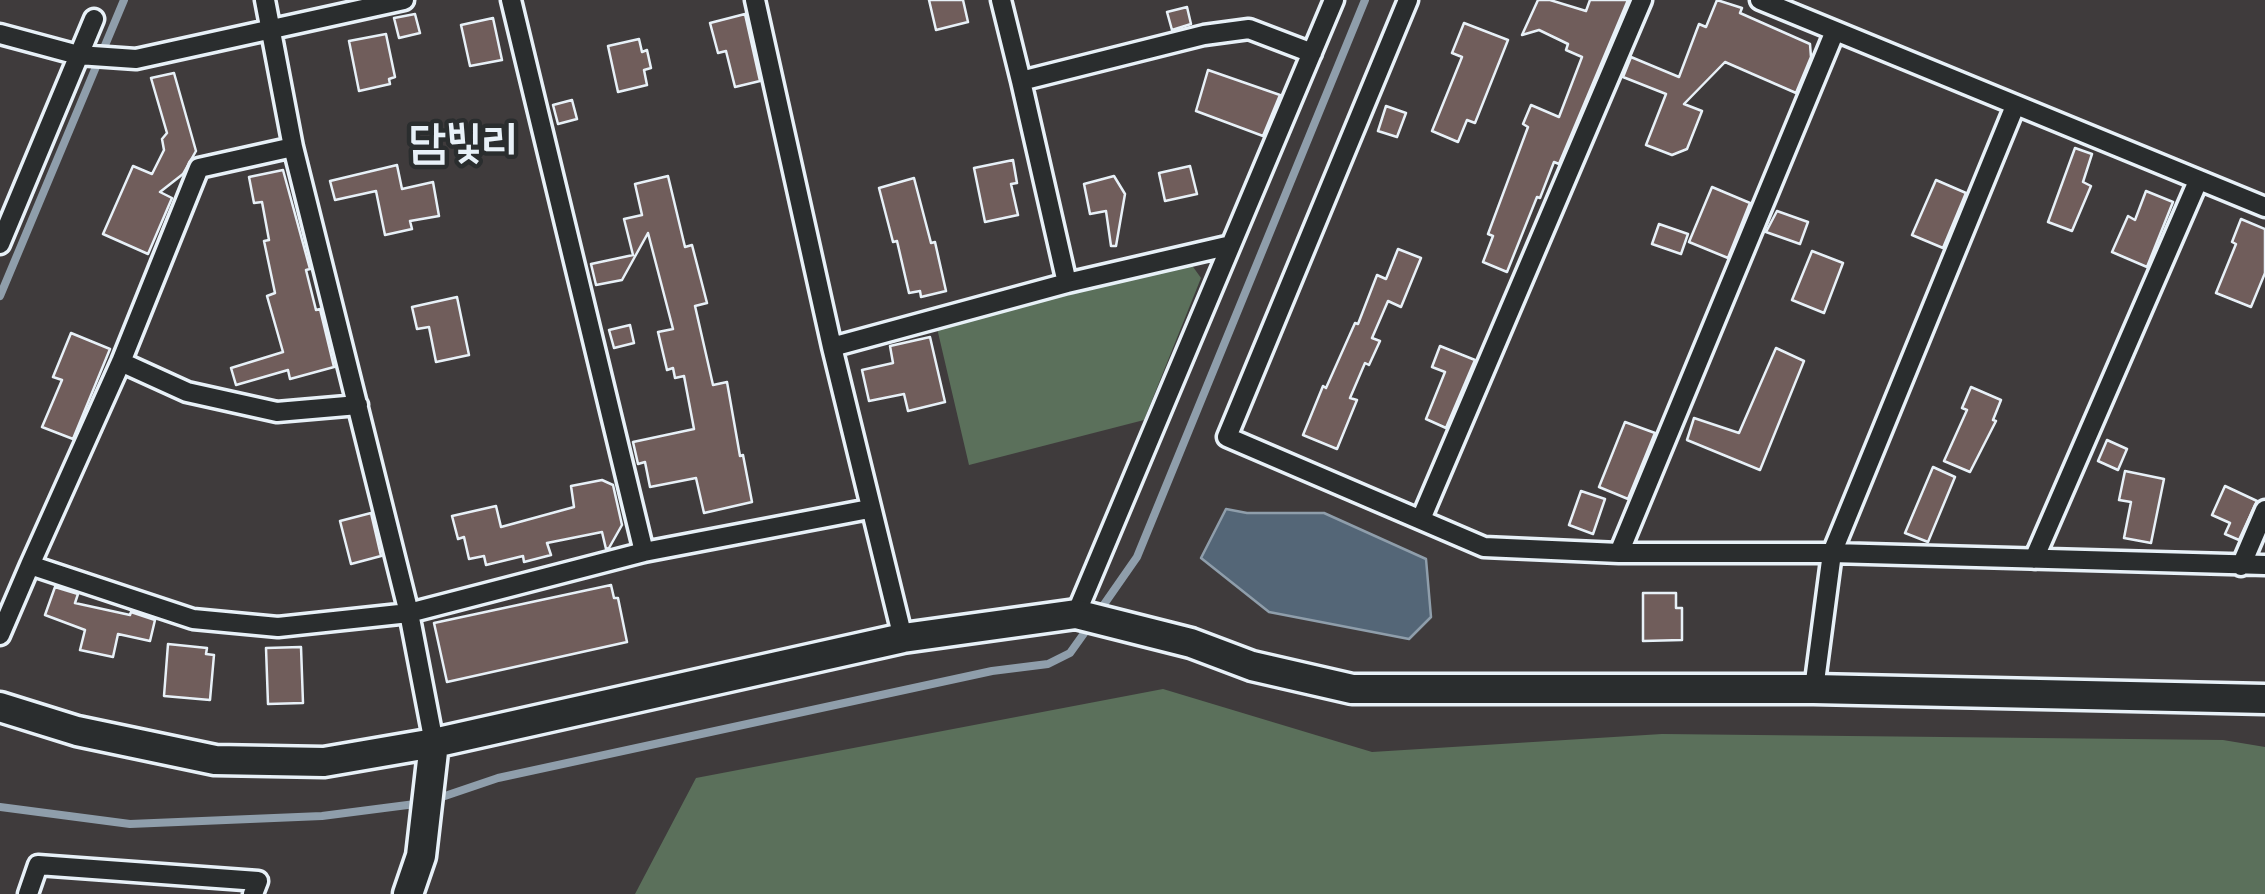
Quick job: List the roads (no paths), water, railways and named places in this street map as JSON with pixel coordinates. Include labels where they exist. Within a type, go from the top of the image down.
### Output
[{"type":"street","points":[[265,0],[294,147],[409,613],[434,754],[422,856],[408,894]]},
{"type":"street","points":[[0,34],[78,55],[136,59],[404,0]]},
{"type":"street","points":[[511,0],[644,552]]},
{"type":"street","points":[[755,0],[902,638]]},
{"type":"street","points":[[1001,0],[1067,283]]},
{"type":"street","points":[[1076,614],[1334,0]]},
{"type":"street","points":[[1408,0],[1227,438],[1484,547],[1618,554],[1832,553],[2265,565]]},
{"type":"street","points":[[1421,519],[1642,0]]},
{"type":"street","points":[[1760,0],[2265,207]]},
{"type":"street","points":[[0,244],[94,19]]},
{"type":"street","points":[[1020,80],[1204,35],[1250,29],[1312,53]]},
{"type":"street","points":[[1618,554],[1835,31]]},
{"type":"street","points":[[1814,688],[1832,553],[2015,106]]},
{"type":"street","points":[[0,635],[122,362],[198,168],[294,147]]},
{"type":"street","points":[[2034,560],[2198,181]]},
{"type":"street","points":[[832,346],[1067,283],[1231,245]]},
{"type":"street","points":[[122,362],[187,392],[277,412],[358,405]]},
{"type":"street","points":[[30,565],[193,619],[278,627],[409,613],[644,552],[870,509]]},
{"type":"street","points":[[2241,566],[2265,510]]},
{"type":"street","points":[[0,707],[77,731],[215,760],[324,762],[434,754],[902,638],[1076,614],[1191,643],[1252,666],[1352,689],[1814,688],[2265,699]]},
{"type":"street","points":[[28,894],[38,865],[258,880],[254,894]]},
{"type":"water","points":[[1226,509],[1247,513],[1324,513],[1426,559],[1431,617],[1409,639],[1269,612],[1201,558]]},
{"type":"waterway","points":[[0,296],[124,0]]},
{"type":"waterway","points":[[1098,613],[1137,557],[1365,0]]},
{"type":"waterway","points":[[436,799],[498,778],[992,671],[1048,664],[1070,653],[1090,625]]},
{"type":"waterway","points":[[0,807],[130,824],[322,816],[423,803]]},
{"type":"district","name":"담빛리","points":[[464,149]]}]
